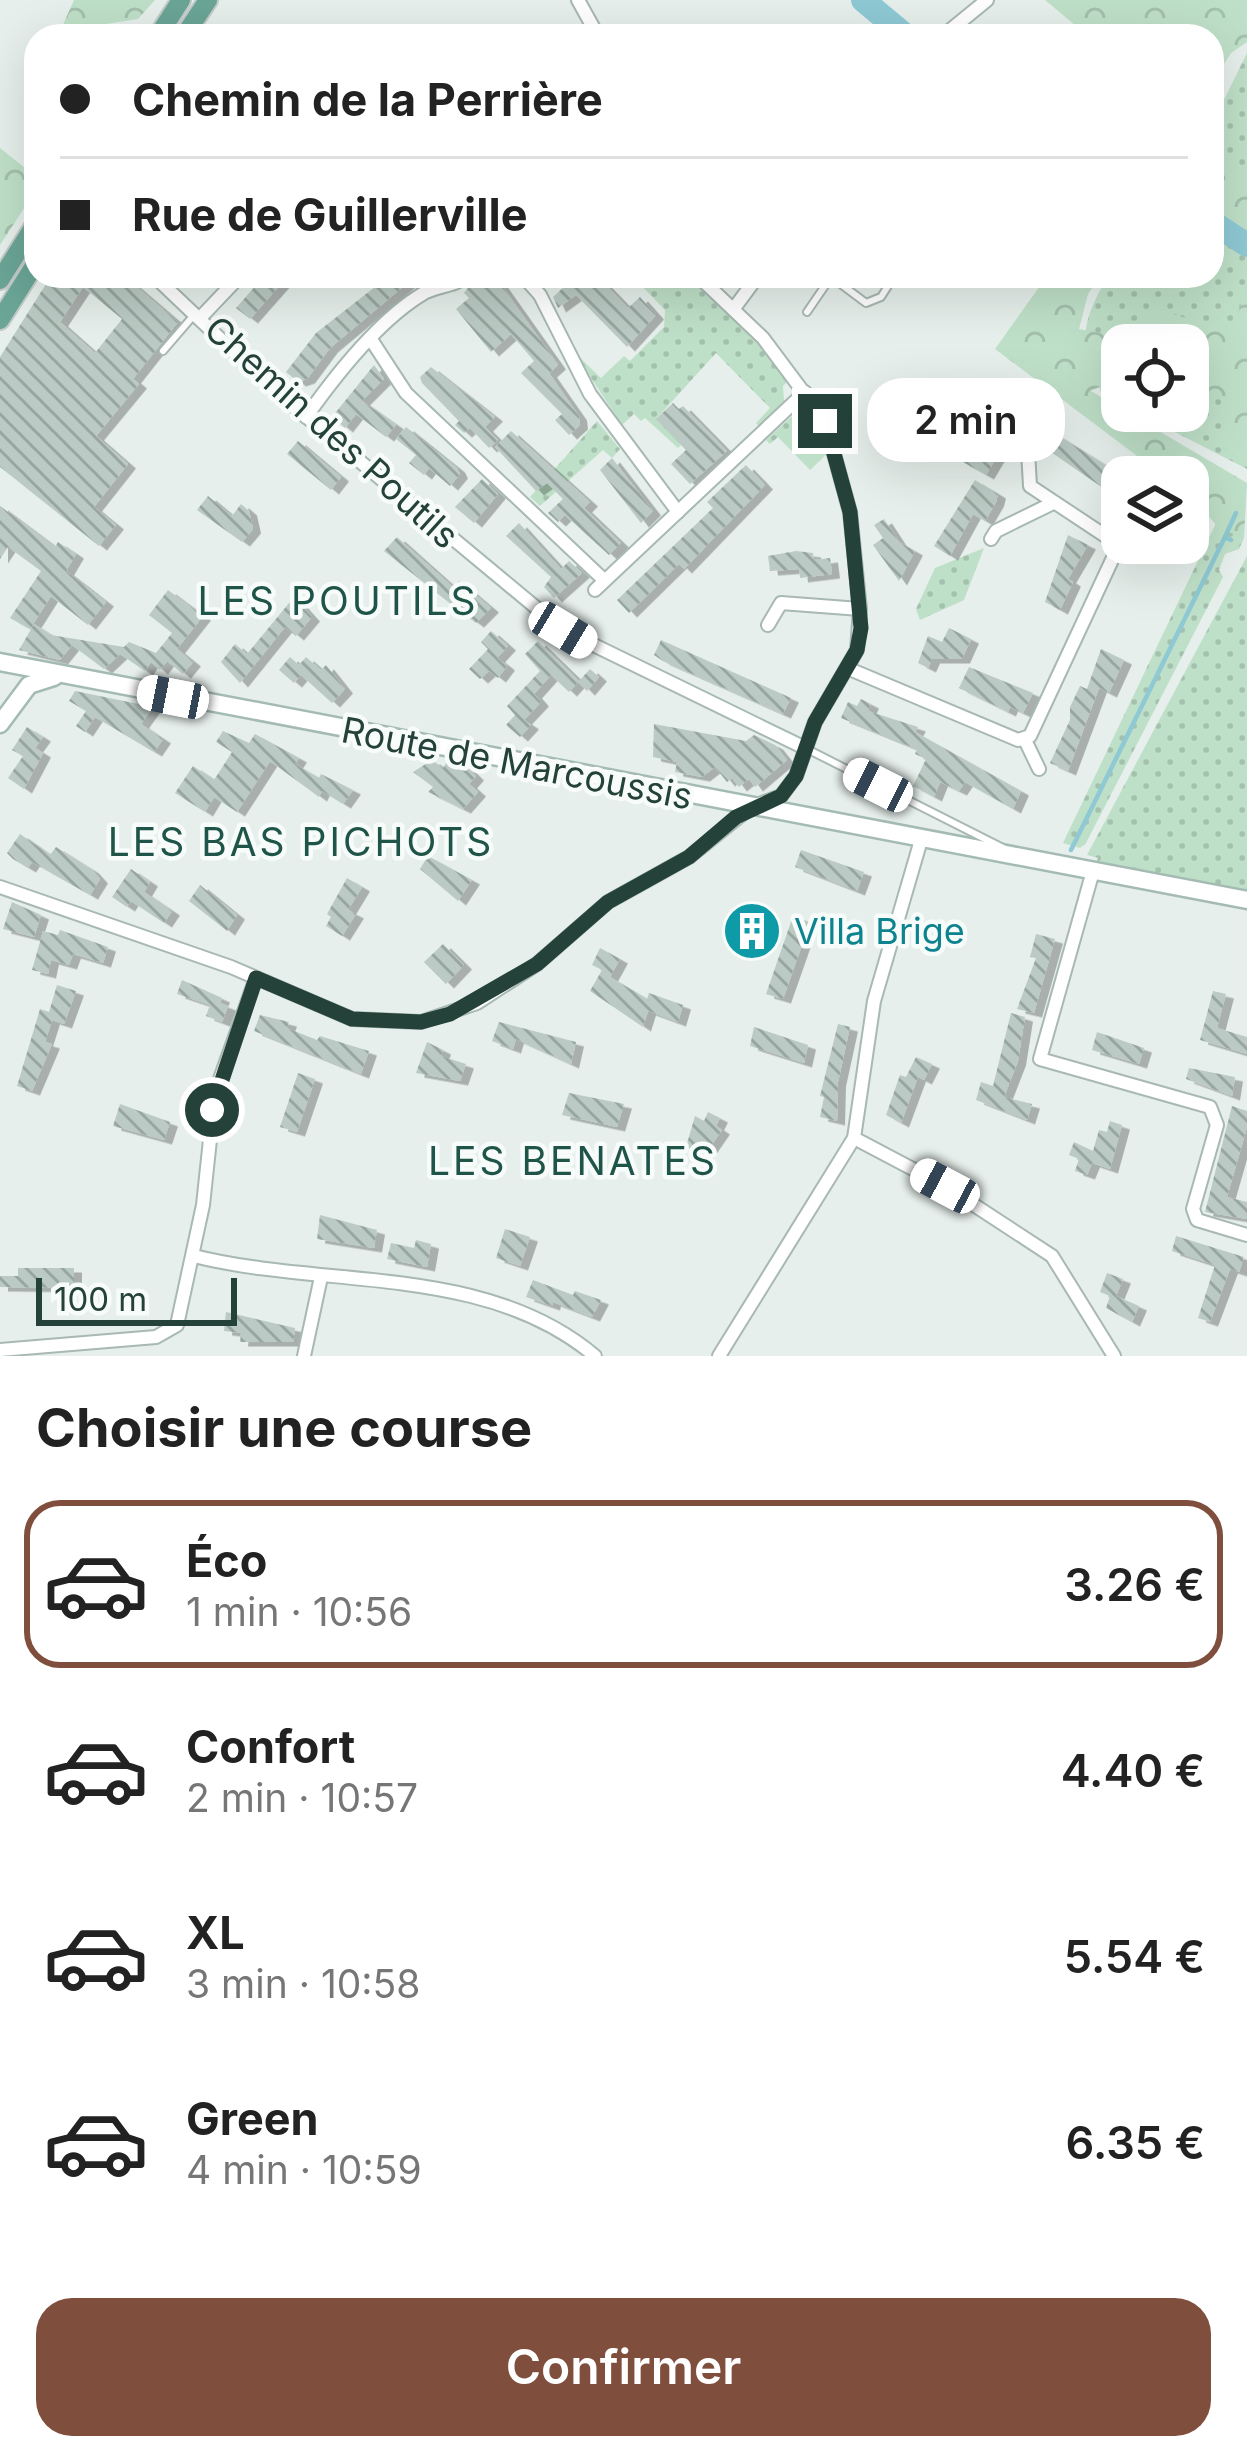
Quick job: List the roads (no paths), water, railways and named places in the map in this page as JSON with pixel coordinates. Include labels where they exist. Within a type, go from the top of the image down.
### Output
[{"type":"main road","points":[[0,280],[9,254]]},
{"type":"main road","points":[[0,320],[24,282]]},
{"type":"main road","points":[[0,665],[15,683],[14,701]]},
{"type":"main road","name":"Route de Marcoussis","points":[[0,665],[511,768],[751,807],[1247,900]]},
{"type":"main road","points":[[0,724],[14,701],[37,680],[67,676]]},
{"type":"street","points":[[958,24],[987,0]]},
{"type":"street","name":"Chemin des Poutils","points":[[168,288],[306,418],[563,630],[807,748]]},
{"type":"street","points":[[199,315],[227,288]]},
{"type":"street","points":[[306,418],[346,362],[426,291],[447,288]]},
{"type":"street","points":[[534,288],[590,394],[678,512]]},
{"type":"street","points":[[0,887],[256,978],[352,1019],[421,1022],[450,1014],[537,964],[608,902],[689,857],[751,807],[781,796],[796,776],[815,722],[857,650],[860,609],[840,465],[825,421],[735,307],[712,288]]},
{"type":"street","points":[[735,307],[749,288]]},
{"type":"street","points":[[372,340],[406,393],[600,585],[805,392]]},
{"type":"street","points":[[1028,452],[1030,486],[1101,532]]},
{"type":"street","points":[[991,539],[996,531],[1053,503]]},
{"type":"street","points":[[1025,740],[1111,564]]},
{"type":"street","points":[[768,625],[781,603],[860,609]]},
{"type":"street","points":[[847,668],[1025,740],[1039,769]]},
{"type":"street","points":[[719,1356],[854,1138],[874,1001],[921,840]]},
{"type":"street","points":[[1093,872],[1040,1059],[1210,1107],[1217,1125],[1193,1209],[1197,1220],[1247,1235]]},
{"type":"street","points":[[0,1349],[167,1333],[182,1317],[215,1094],[256,978]]},
{"type":"street","points":[[854,1138],[945,1186],[1052,1256],[1114,1356]]},
{"type":"street","points":[[194,1256],[321,1277],[452,1290],[554,1329],[595,1356]]},
{"type":"street","points":[[304,1356],[321,1277]]},
{"type":"lane","points":[[807,312],[823,288]]},
{"type":"lane","points":[[847,288],[866,303],[886,288]]},
{"type":"lane","points":[[163,350],[199,315]]},
{"type":"lane","name":"Chemin des Poutils","points":[[807,748],[992,839],[1017,857]]},
{"type":"waterway","points":[[863,0],[892,24]]},
{"type":"waterway","points":[[1224,230],[1247,245]]},
{"type":"waterway","points":[[1225,537],[1236,513]]},
{"type":"waterway","points":[[1071,850],[1225,537],[1231,540]]},
{"type":"place","name":"Villa Brige","points":[[752,931]]},
{"type":"district","name":"LES POUTILS","points":[[338,601]]},
{"type":"district","name":"LES BAS PICHOTS","points":[[301,842]]},
{"type":"district","name":"LES BENATES","points":[[573,1161]]}]
